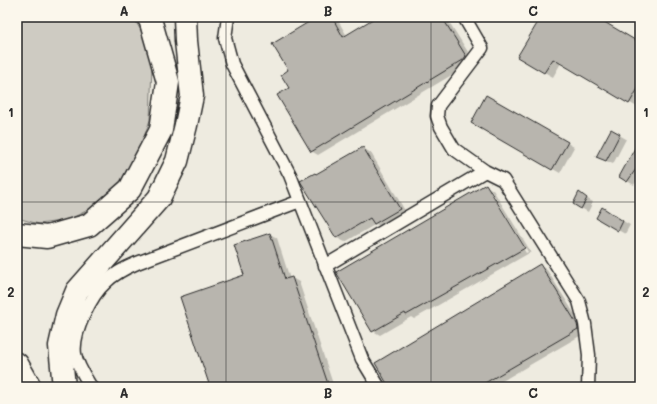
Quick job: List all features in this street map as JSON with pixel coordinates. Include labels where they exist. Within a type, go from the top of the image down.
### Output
[{"type":"highway","points":[[17,234],[47,237],[89,225],[130,189],[161,130],[168,82],[150,19],[148,17]]},
{"type":"highway","points":[[64,387],[60,346],[66,315],[77,292],[159,198],[176,161],[192,96],[185,17]]},
{"type":"highway","points":[[17,364],[30,387]]},
{"type":"highway","points":[[17,381],[20,387]]},
{"type":"street","points":[[228,17],[225,38],[232,64],[290,175],[362,359],[379,387]]},
{"type":"street","points":[[464,17],[482,48],[438,106],[437,116],[441,127],[454,150],[485,171],[503,180],[579,301],[585,324],[589,355],[588,387]]},
{"type":"street","points":[[325,266],[485,171]]},
{"type":"street","points":[[91,387],[75,354],[75,342],[81,320],[95,295],[104,283],[122,269],[300,201]]},
{"type":"shaded area","points":[[17,17],[133,17],[143,34],[152,65],[150,120],[139,151],[119,184],[96,206],[68,220],[39,224],[17,218]]},
{"type":"building","points":[[317,17],[332,17],[343,37],[376,17],[442,17],[466,56],[463,60],[311,152],[277,95],[289,88],[281,75],[288,70],[272,44]]},
{"type":"building","points":[[541,17],[596,17],[640,43],[640,85],[629,104],[553,59],[544,73],[517,57]]},
{"type":"building","points":[[486,95],[568,142],[552,170],[471,123]]},
{"type":"building","points":[[611,129],[620,134],[606,161],[596,157]]},
{"type":"building","points":[[640,139],[640,172],[636,169],[627,182],[619,177]]},
{"type":"building","points":[[363,147],[400,209],[374,224],[370,218],[336,238],[300,181],[315,173],[316,174]]},
{"type":"building","points":[[486,184],[525,248],[406,315],[405,313],[372,332],[336,272]]},
{"type":"building","points":[[579,192],[587,198],[581,209],[573,204]]},
{"type":"building","points":[[602,207],[623,221],[618,231],[596,218]]},
{"type":"building","points":[[270,233],[285,279],[292,277],[329,387],[210,387],[180,297],[244,275],[234,245]]},
{"type":"building","points":[[540,264],[577,324],[578,329],[478,387],[389,387],[375,363]]}]
